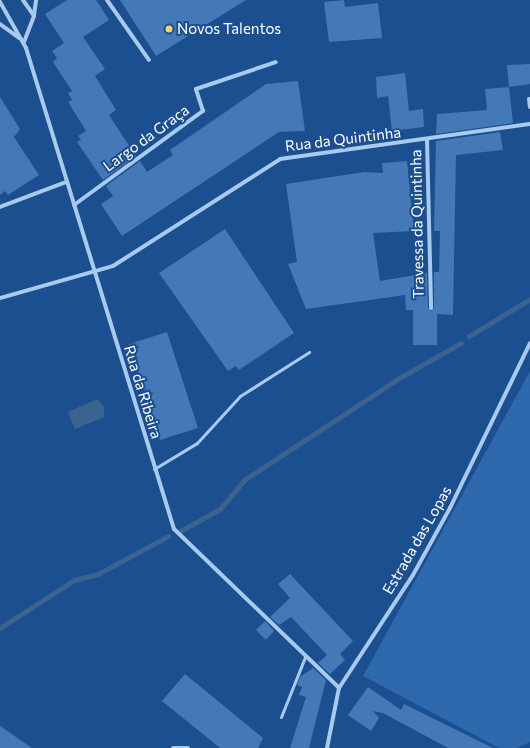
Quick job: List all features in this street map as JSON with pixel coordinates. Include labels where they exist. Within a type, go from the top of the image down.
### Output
[{"type":"street","points":[[23,0],[34,16]]},
{"type":"street","points":[[0,24],[24,42],[34,16],[36,0]]},
{"type":"street","points":[[107,0],[149,60]]},
{"type":"street","name":"Rua da Ribeira","points":[[0,2],[4,14],[24,42],[174,530],[339,688]]},
{"type":"street","name":"Largo da Graça","points":[[74,205],[203,111],[196,89],[276,62]]},
{"type":"street","points":[[529,99],[530,107]]},
{"type":"street","name":"Rua da Quintinha","points":[[0,298],[93,270],[113,266],[280,159],[427,140],[530,124]]},
{"type":"street","name":"Travessa da Quintinha","points":[[427,140],[431,308]]},
{"type":"street","points":[[0,207],[66,182]]},
{"type":"street","name":"Estrada das Lopas","points":[[327,748],[339,688],[413,575],[450,508],[530,343]]},
{"type":"street","points":[[173,748],[188,748]]},
{"type":"lane","points":[[154,469],[197,443],[240,396],[309,352]]},
{"type":"lane","points":[[281,717],[305,657]]},
{"type":"shaded area","points":[[530,371],[530,742],[517,748],[499,748],[363,676]]},
{"type":"shaded area","points":[[97,399],[104,407],[104,417],[75,429],[68,412]]},
{"type":"building","points":[[67,0],[96,0],[109,20],[83,37],[105,69],[95,76],[116,110],[109,115],[136,156],[103,180],[77,142],[81,140],[78,136],[86,131],[68,102],[72,100],[68,93],[72,91],[53,62],[57,58],[52,51],[64,43],[45,14]]},
{"type":"building","name":"Novos Talentos","points":[[120,0],[246,0],[156,56]]},
{"type":"building","points":[[344,0],[345,7],[378,3],[382,38],[329,42],[324,2]]},
{"type":"building","points":[[530,64],[530,84],[509,87],[507,65]]},
{"type":"building","points":[[405,73],[409,111],[423,109],[424,127],[392,131],[388,96],[377,98],[376,77]]},
{"type":"building","points":[[298,81],[305,131],[279,132],[122,236],[101,204],[113,196],[106,186],[140,161],[147,172],[173,155],[170,150],[266,84]]},
{"type":"building","points":[[509,87],[513,123],[436,134],[437,114],[487,110],[485,89]]},
{"type":"building","points":[[0,97],[20,129],[14,137],[39,175],[8,195],[5,191],[0,195]]},
{"type":"building","points":[[500,132],[503,150],[456,155],[453,315],[437,314],[437,345],[413,345],[413,310],[406,310],[405,295],[306,309],[288,264],[297,262],[286,184],[364,172],[383,173],[382,163],[407,161],[414,231],[373,233],[380,281],[427,273],[428,308],[431,311],[434,308],[434,272],[439,272],[440,231],[434,231],[436,141]]},
{"type":"building","points":[[225,229],[294,333],[239,370],[236,366],[228,371],[159,273]]},
{"type":"building","points":[[167,332],[198,428],[160,440],[129,344]]},
{"type":"building","points":[[290,574],[353,641],[340,654],[345,660],[330,674],[318,663],[327,655],[291,617],[279,625],[270,617],[290,598],[278,584]]},
{"type":"building","points":[[265,621],[274,631],[266,640],[256,630]]},
{"type":"building","points":[[313,668],[326,680],[309,748],[290,748],[306,697],[299,695],[302,687],[297,685],[300,677]]},
{"type":"building","points":[[185,674],[263,738],[258,748],[220,748],[162,701]]},
{"type":"building","points":[[368,687],[401,710],[404,704],[493,748],[448,748],[383,713],[373,711],[379,718],[371,731],[348,715]]},
{"type":"building","points":[[0,726],[32,748],[0,748]]},
{"type":"waterway","points":[[469,336],[530,299]]},
{"type":"waterway","points":[[180,531],[220,509],[244,480],[399,378],[461,343]]},
{"type":"waterway","points":[[0,628],[74,580],[98,574],[168,536]]},
{"type":"place","name":"Novos Talentos","points":[[169,29]]}]
